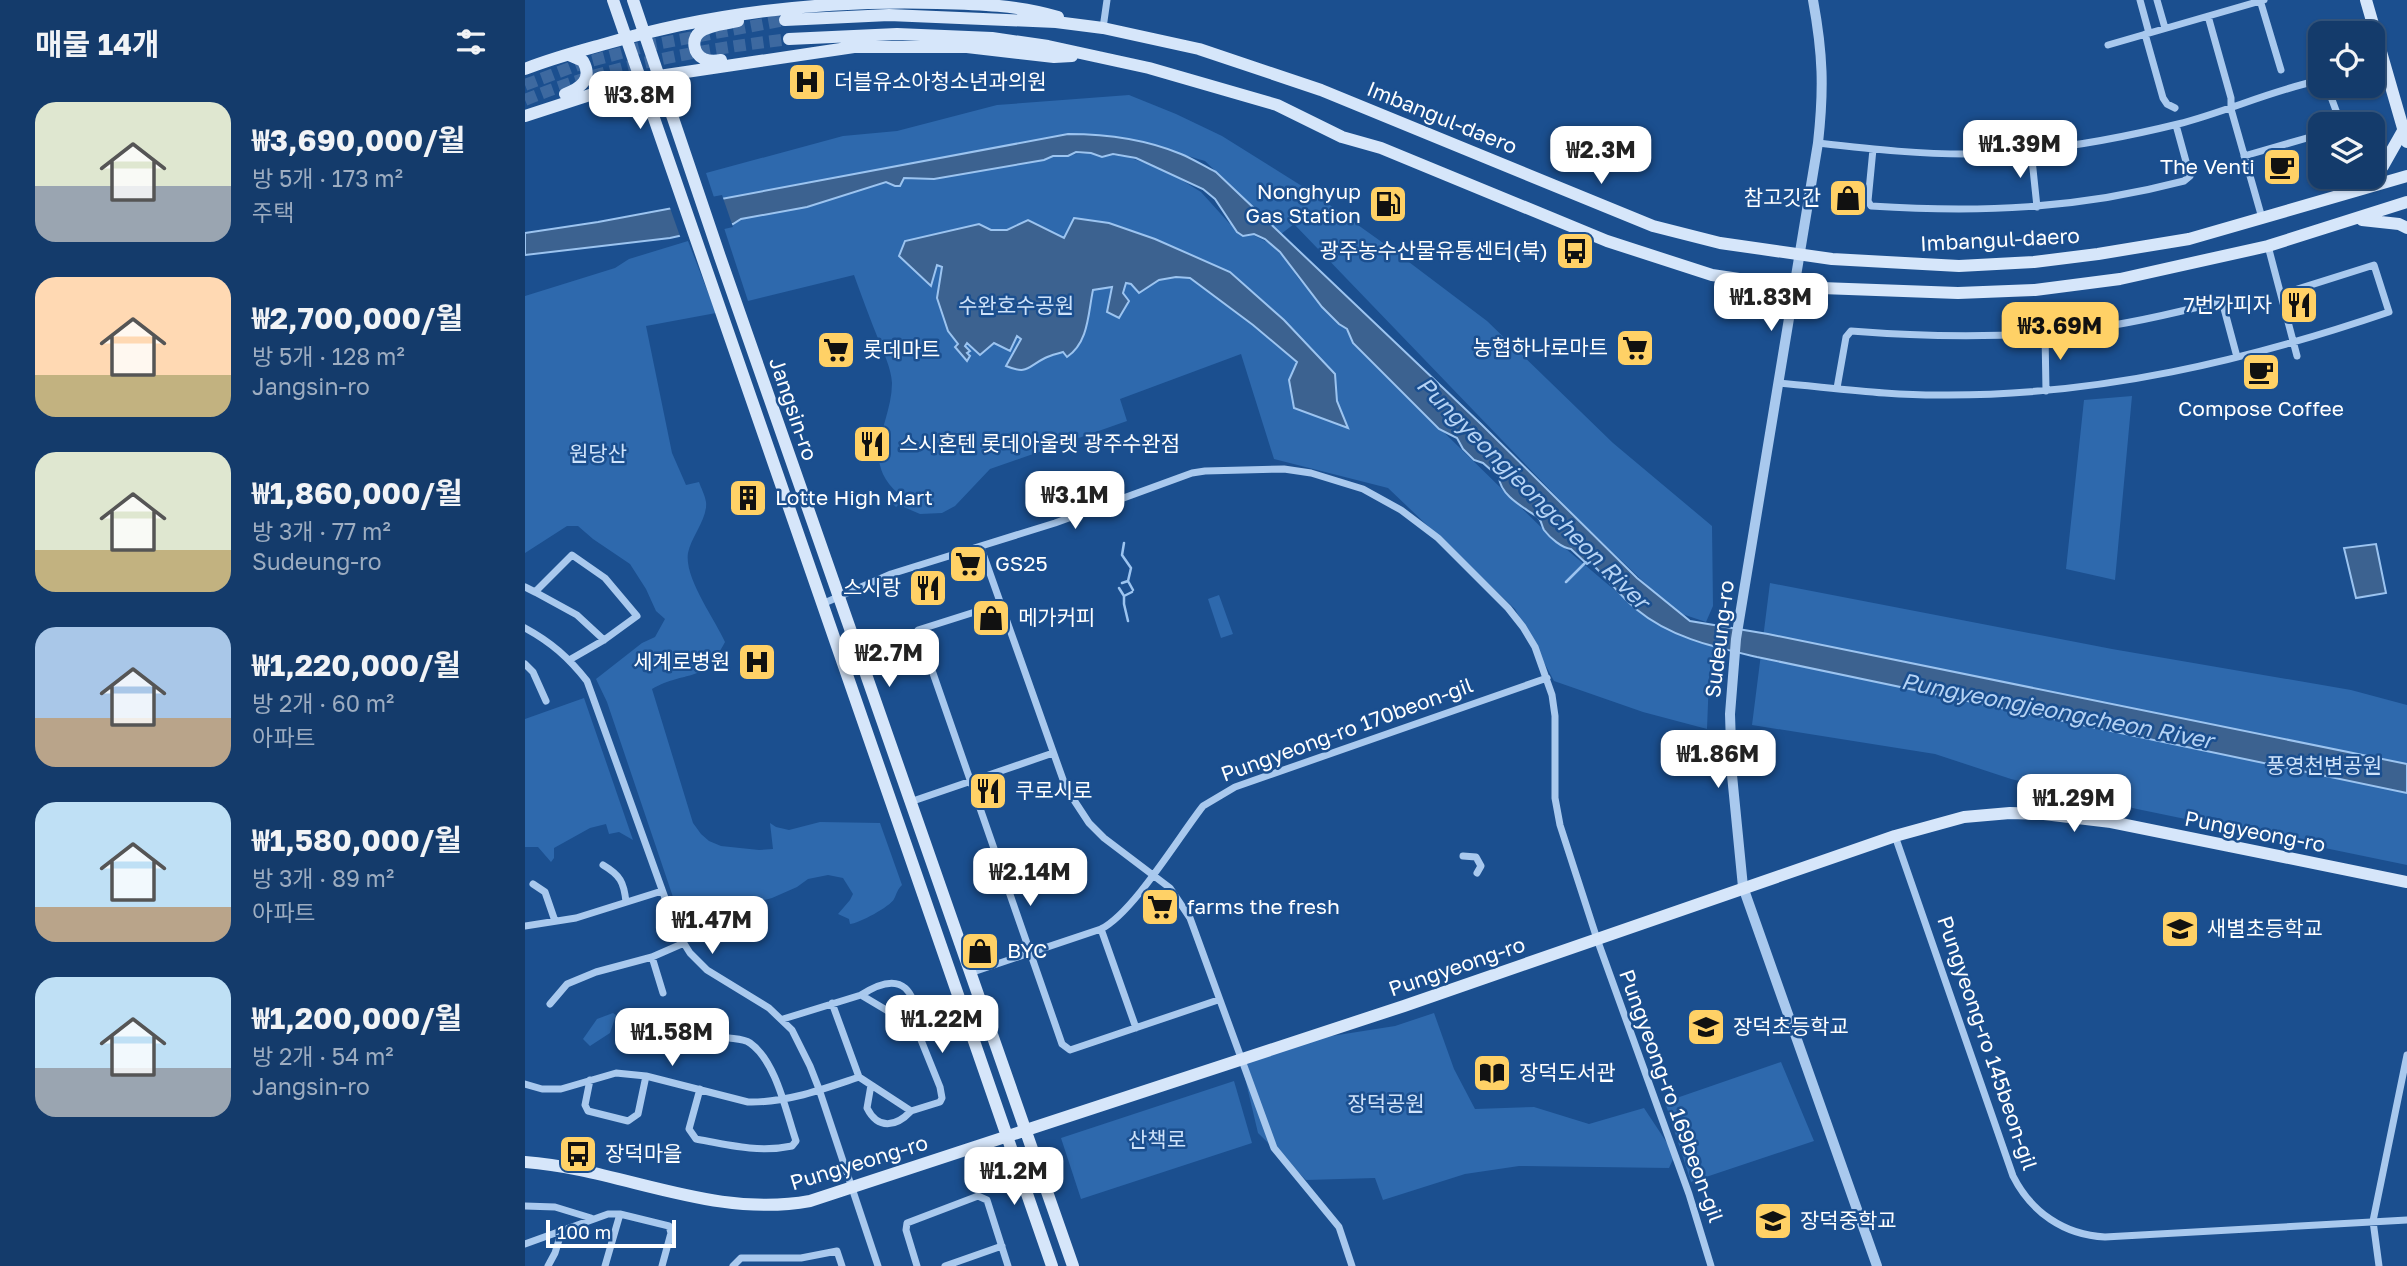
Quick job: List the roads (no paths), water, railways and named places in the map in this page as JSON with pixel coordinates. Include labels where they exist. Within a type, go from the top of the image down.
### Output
[{"type":"main road","name":"Jangsin-ro","points":[[613,0],[1052,1266]]},
{"type":"main road","name":"Jangsin-ro","points":[[633,0],[689,169],[1073,1266]]},
{"type":"main road","points":[[2366,0],[2406,134],[2385,163]]},
{"type":"main road","points":[[525,69],[644,33],[714,17],[798,3],[971,3],[1029,8],[1081,24]]},
{"type":"main road","points":[[763,59],[705,60],[696,53],[694,42],[703,30],[771,9]]},
{"type":"main road","name":"Imbangul-daero","points":[[785,20],[889,15],[1081,24],[1199,49],[1291,79],[1653,226],[1720,243],[1799,255],[1959,266],[2034,262],[2098,254],[2189,239],[2407,176]]},
{"type":"main road","points":[[789,39],[897,34],[992,38],[1087,54],[1161,72],[1276,104],[1342,137],[1381,148],[1629,248],[1712,275],[1794,287],[1958,293],[2035,290],[2120,279],[2268,246],[2407,202]]},
{"type":"main road","points":[[525,116],[639,79],[855,47],[967,47],[1054,57],[1087,54]]},
{"type":"main road","points":[[525,108],[575,90],[584,83],[587,72],[583,61],[573,55],[561,57]]},
{"type":"main road","points":[[2347,194],[2354,189]]},
{"type":"main road","points":[[2354,219],[2399,224],[2407,228]]},
{"type":"main road","name":"Pungyeong-ro","points":[[525,1162],[750,1206],[797,1203],[1241,1060],[1743,887],[1895,836],[1964,817],[2010,813],[2044,814],[2111,822],[2407,882]]},
{"type":"street","points":[[1103,27],[1107,0]]},
{"type":"street","name":"Sudeung-ro","points":[[1813,0],[1822,56],[1822,104],[1818,143],[1736,639],[1731,690],[1732,775],[1743,887],[1877,1266]]},
{"type":"street","points":[[2140,0],[2163,98],[2175,108]]},
{"type":"street","points":[[2157,0],[2165,28]]},
{"type":"street","points":[[2108,45],[2262,0],[2281,71]]},
{"type":"street","points":[[2208,16],[2262,219]]},
{"type":"street","points":[[1818,143],[1873,149],[1979,154],[2089,143],[2176,125],[2308,84]]},
{"type":"street","points":[[1873,149],[1868,201],[1871,206],[1981,210],[2037,206],[2104,198],[2184,181],[2190,176],[2176,125]]},
{"type":"street","points":[[2244,156],[2308,138]]},
{"type":"street","points":[[2031,150],[2037,206]]},
{"type":"street","points":[[2268,246],[2297,356]]},
{"type":"street","points":[[1778,383],[1908,395],[1946,396],[2046,391],[2139,380],[2237,357],[2389,312],[2374,265],[2282,294]]},
{"type":"street","points":[[1837,388],[1846,337],[1851,331],[1885,334],[2045,333],[2147,320],[2223,301],[2237,357]]},
{"type":"street","points":[[2045,333],[2046,391]]},
{"type":"street","points":[[822,604],[891,574],[981,548],[1192,473],[1284,469],[1341,481],[1373,494],[1401,510],[1438,538],[1508,608],[1535,647],[1547,678],[1555,716],[1555,798],[1560,825],[1597,939]]},
{"type":"street","points":[[981,548],[1066,788],[1104,838],[1177,895],[1190,918],[1274,1148],[1339,1227],[1352,1266]]},
{"type":"street","points":[[535,592],[572,555],[605,578],[637,616],[571,659]]},
{"type":"street","points":[[525,587],[577,615],[604,640]]},
{"type":"street","points":[[1000,604],[918,630],[1062,1044],[1070,1050],[1218,1000]]},
{"type":"street","points":[[525,628],[571,659],[587,681],[662,891],[684,943],[707,970],[783,1019],[800,1044],[819,1089],[879,1266]]},
{"type":"street","points":[[525,664],[533,672],[546,701]]},
{"type":"street","name":"Pungyeong-ro 170beon-gil","points":[[1101,929],[1119,917],[1203,806],[1219,794],[1306,761],[1547,678]]},
{"type":"street","points":[[911,802],[1053,753]]},
{"type":"street","name":"Pungyeong-ro 145beon-gil","points":[[1895,836],[2013,1176],[2029,1200],[2048,1218],[2076,1233],[2105,1237],[2407,1220]]},
{"type":"street","points":[[1463,856],[1471,855],[1479,861],[1481,866],[1477,873]]},
{"type":"street","points":[[603,864],[617,873],[623,885],[626,902]]},
{"type":"street","points":[[533,884],[545,892],[555,921]]},
{"type":"street","points":[[525,926],[597,912],[662,891]]},
{"type":"street","points":[[971,973],[1101,929],[1136,1028]]},
{"type":"street","name":"Pungyeong-ro 169beon-gil","points":[[1597,939],[1689,1194],[1711,1266]]},
{"type":"street","points":[[549,1004],[567,984],[596,972],[652,957],[684,943]]},
{"type":"street","points":[[652,957],[663,993]]},
{"type":"street","points":[[783,1019],[861,995],[884,983],[906,989],[916,1003],[919,1035],[942,1098],[940,1102],[911,1111],[897,1122],[885,1124],[876,1120],[867,1108],[870,1085]]},
{"type":"street","points":[[861,995],[903,1020],[919,1035]]},
{"type":"street","points":[[832,1003],[859,1077],[911,1111]]},
{"type":"street","points":[[700,1089],[689,1129],[696,1139],[744,1149],[792,1146],[796,1141],[773,1075],[757,1050],[743,1040],[729,1038]]},
{"type":"street","points":[[2379,1266],[2373,1221],[2407,1055]]},
{"type":"street","points":[[525,1084],[542,1089],[561,1089],[616,1073],[646,1076],[748,1102],[782,1100],[859,1077]]},
{"type":"street","points":[[590,1080],[585,1105],[588,1111],[628,1121],[638,1114],[646,1076]]},
{"type":"street","points":[[2397,1107],[2407,1108]]},
{"type":"street","points":[[918,1266],[906,1230],[907,1223],[972,1198],[983,1197],[987,1200],[1008,1266]]},
{"type":"street","points":[[525,1206],[555,1207],[591,1219]]},
{"type":"street","points":[[605,1266],[619,1214]]},
{"type":"street","points":[[525,1244],[591,1219],[619,1214],[665,1224],[670,1228],[662,1266]]},
{"type":"street","points":[[548,1266],[555,1254],[562,1230]]},
{"type":"street","points":[[945,1266],[1002,1246]]},
{"type":"street","points":[[733,1266],[741,1258],[801,1258],[837,1251],[842,1266]]},
{"type":"water","name":"Pungyeongjeongcheon River","points":[[1068,134],[1111,136],[1140,141],[1181,154],[1216,172],[1481,424],[1637,578],[1690,621],[1768,634],[2407,764],[2407,793],[1757,657],[1678,634],[1649,619],[1630,604],[1590,562],[1587,564],[1571,549],[1553,539],[1544,530],[1538,517],[1508,495],[1499,477],[1483,463],[1474,460],[1457,438],[1439,429],[1353,343],[1347,329],[1322,307],[1280,252],[1265,239],[1254,234],[1243,236],[1237,232],[1215,199],[1203,189],[1136,158],[1113,154],[1102,157],[1076,152],[1068,156],[1053,156],[1044,160],[934,179],[904,178],[900,186],[886,182],[807,207],[741,219],[733,224],[670,238],[525,255],[525,233],[598,222]]},
{"type":"water","name":"수완호수공원","points":[[1074,218],[1109,223],[1155,239],[1230,272],[1284,320],[1335,374],[1337,401],[1348,428],[1294,408],[1289,380],[1297,362],[1190,278],[1159,280],[1139,293],[1131,284],[1126,283],[1123,293],[1129,301],[1119,318],[1107,312],[1112,287],[1093,290],[1084,335],[1074,351],[1067,357],[1063,352],[1045,358],[1027,369],[1019,370],[1006,366],[1021,339],[1017,336],[1010,351],[994,343],[980,355],[967,343],[965,346],[970,351],[967,353],[970,356],[967,361],[955,347],[958,344],[948,331],[937,298],[942,267],[937,265],[931,286],[899,256],[905,241],[979,224],[991,230],[1007,230],[1028,220],[1064,238]]},
{"type":"water","points":[[2376,544],[2386,593],[2356,598],[2344,548]]},
{"type":"waterway","points":[[1122,583],[1128,581],[1131,568],[1122,555],[1124,543]]},
{"type":"waterway","name":"Pungyeongjeongcheon River","points":[[1566,582],[1586,562]]},
{"type":"waterway","points":[[1128,581],[1133,590]]},
{"type":"waterway","points":[[1119,588],[1124,596],[1128,621]]},
{"type":"waterway","points":[[1124,596],[1132,592]]},
{"type":"tunnel","points":[[525,85],[583,63],[651,45],[785,20]]},
{"type":"tunnel","points":[[525,100],[622,68],[722,48],[789,39]]},
{"type":"place","name":"더블유소아청소년과의원","points":[[807,82]]},
{"type":"place","name":"The Venti","points":[[2282,167]]},
{"type":"place","name":"참고깃간","points":[[1848,198]]},
{"type":"place","name":"Nonghyup Gas Station","points":[[1388,204]]},
{"type":"place","name":"광주농수산물유통센터(북)","points":[[1575,251]]},
{"type":"place","name":"7번가피자","points":[[2299,305]]},
{"type":"place","name":"농협하나로마트","points":[[1635,348]]},
{"type":"place","name":"롯데마트","points":[[836,350]]},
{"type":"place","name":"Compose Coffee","points":[[2261,372]]},
{"type":"place","name":"스시혼텐 롯데아울렛 광주수완점","points":[[872,444]]},
{"type":"place","name":"Lotte High Mart","points":[[748,498]]},
{"type":"place","name":"GS25","points":[[968,564]]},
{"type":"place","name":"스시랑","points":[[928,588]]},
{"type":"place","name":"메가커피","points":[[991,618]]},
{"type":"place","name":"세계로병원","points":[[757,662]]},
{"type":"place","name":"쿠로시로","points":[[988,791]]},
{"type":"place","name":"farms the fresh","points":[[1160,907]]},
{"type":"place","name":"새별초등학교","points":[[2180,929]]},
{"type":"place","name":"BYC","points":[[980,951]]},
{"type":"place","name":"장덕초등학교","points":[[1706,1027]]},
{"type":"place","name":"장덕도서관","points":[[1492,1073]]},
{"type":"place","name":"장덕마을","points":[[578,1154]]},
{"type":"place","name":"장덕중학교","points":[[1773,1221]]},
{"type":"park label","name":"원당산","points":[[598,454]]},
{"type":"park label","name":"풍영천변공원","points":[[2324,766]]},
{"type":"park label","name":"장덕공원","points":[[1386,1104]]},
{"type":"park label","name":"산책로","points":[[1157,1140]]}]
